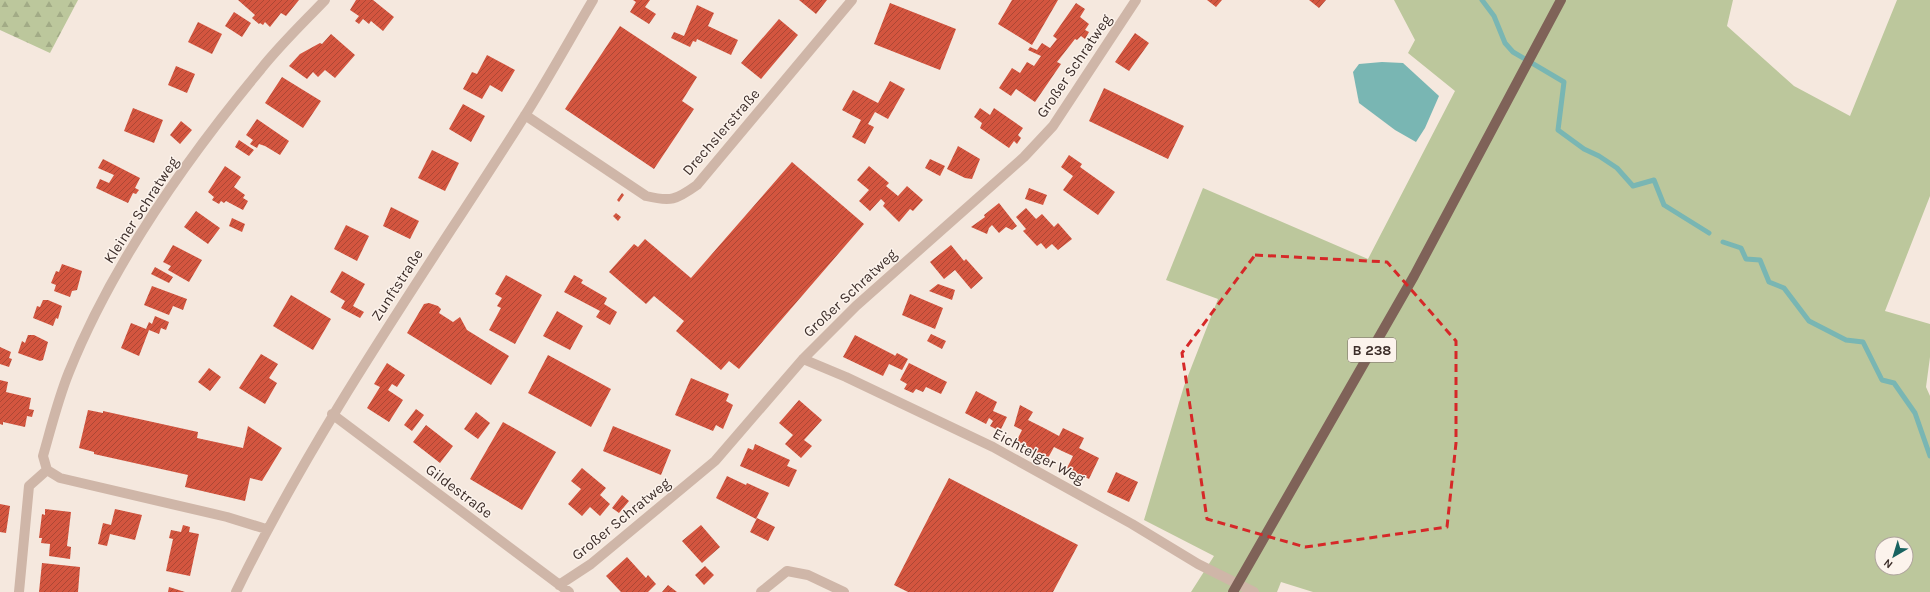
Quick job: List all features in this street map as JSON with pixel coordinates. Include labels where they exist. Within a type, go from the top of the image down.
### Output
[{"type":"main road","name":"B 238","points":[[1233,592],[1414,276],[1561,0]]},
{"type":"street","name":"Kleiner Schratweg","points":[[47,470],[43,456],[69,371],[98,308],[141,234],[172,185],[261,68],[325,0]]},
{"type":"street","name":"Zunftstraße","points":[[236,592],[266,529],[332,414],[525,115],[593,0]]},
{"type":"street","name":"Drechslerstraße","points":[[525,115],[646,196],[665,200],[682,196],[697,185],[852,0]]},
{"type":"street","name":"Großer Schratweg","points":[[559,585],[591,564],[715,460],[803,359],[856,306],[1024,157],[1053,126],[1136,0]]},
{"type":"street","name":"Eichtelger Weg","points":[[803,359],[846,377],[993,447],[1132,524],[1198,564],[1254,592]]},
{"type":"street","name":"Gildestraße","points":[[332,414],[569,592]]},
{"type":"street","points":[[18,592],[29,486],[47,470],[60,478],[227,517],[266,529]]},
{"type":"street","points":[[761,592],[787,571],[808,574],[844,592]]},
{"type":"highlighted area","points":[[1255,255],[1387,262],[1456,341],[1456,443],[1447,527],[1305,547],[1207,519],[1182,353]]},
{"type":"green space","points":[[0,0],[78,0],[50,53],[0,30]]},
{"type":"green space","points":[[1394,0],[1733,0],[1727,26],[1794,86],[1850,116],[1897,0],[1930,0],[1930,196],[1885,311],[1930,324],[1930,357],[1926,387],[1930,396],[1930,592],[1313,592],[1281,582],[1277,592],[1191,592],[1214,556],[1144,520],[1184,386],[1218,299],[1166,280],[1203,188],[1368,259],[1455,91],[1408,53],[1415,40]]},
{"type":"water","points":[[1382,62],[1403,63],[1439,96],[1425,128],[1416,142],[1395,130],[1359,103],[1353,72],[1359,64]]},
{"type":"building","points":[[238,0],[299,0],[286,16],[281,13],[270,27],[265,22],[263,25],[260,23],[259,24],[252,18],[255,15]]},
{"type":"building","points":[[356,0],[373,0],[394,17],[383,31],[371,21],[369,24],[363,19],[359,24],[355,21],[359,16],[350,10]]},
{"type":"building","points":[[633,0],[650,0],[645,7],[656,14],[649,24],[630,12],[636,2]]},
{"type":"building","points":[[799,0],[827,0],[816,14]]},
{"type":"building","points":[[1012,0],[1058,0],[1032,45],[998,24]]},
{"type":"building","points":[[1207,0],[1222,0],[1216,7]]},
{"type":"building","points":[[1309,0],[1326,0],[1319,8]]},
{"type":"building","points":[[890,3],[956,29],[940,70],[874,44]]},
{"type":"building","points":[[1076,3],[1085,9],[1080,17],[1089,24],[1085,30],[1089,32],[1085,39],[1081,36],[1077,40],[1075,39],[1057,62],[1061,64],[1035,102],[1016,89],[1011,96],[999,88],[1012,68],[1020,73],[1027,62],[1034,66],[1041,56],[1028,50],[1030,47],[1037,50],[1042,43],[1050,48],[1057,39],[1053,36]]},
{"type":"building","points":[[697,5],[714,13],[708,26],[738,40],[731,55],[697,39],[696,42],[693,41],[690,47],[671,38],[674,32],[684,36]]},
{"type":"building","points":[[234,12],[251,23],[242,37],[225,26]]},
{"type":"building","points":[[779,19],[798,35],[761,79],[741,63]]},
{"type":"building","points":[[198,22],[222,34],[212,54],[188,42]]},
{"type":"building","points":[[620,26],[697,77],[682,101],[694,109],[654,169],[565,109]]},
{"type":"building","points":[[1135,33],[1149,43],[1129,71],[1115,62]]},
{"type":"building","points":[[331,34],[355,55],[335,78],[325,70],[318,77],[313,72],[307,79],[289,66],[300,54],[320,43],[322,44]]},
{"type":"building","points":[[487,55],[515,70],[502,92],[490,85],[482,99],[463,89],[472,72],[477,74]]},
{"type":"building","points":[[176,66],[195,74],[187,93],[168,85]]},
{"type":"building","points":[[282,77],[321,101],[303,128],[265,103]]},
{"type":"building","points":[[890,81],[905,89],[888,119],[875,112],[868,124],[874,127],[865,144],[852,137],[861,120],[842,110],[853,90],[878,103]]},
{"type":"building","points":[[1104,88],[1184,126],[1168,159],[1089,121]]},
{"type":"building","points":[[463,104],[485,116],[471,142],[449,129]]},
{"type":"building","points":[[133,108],[163,120],[154,143],[124,131]]},
{"type":"building","points":[[980,108],[990,115],[994,108],[1023,128],[1018,135],[1021,138],[1017,144],[1014,141],[1009,148],[980,128],[982,123],[974,117]]},
{"type":"building","points":[[257,119],[289,141],[280,155],[265,146],[259,144],[257,148],[250,144],[253,140],[246,135]]},
{"type":"building","points":[[181,121],[192,130],[180,144],[170,135]]},
{"type":"building","points":[[239,140],[254,150],[249,156],[235,147]]},
{"type":"building","points":[[958,146],[980,159],[972,179],[965,178],[947,169]]},
{"type":"building","points":[[432,150],[459,163],[445,191],[418,178]]},
{"type":"building","points":[[1069,155],[1082,164],[1080,167],[1115,192],[1098,215],[1063,190],[1073,176],[1061,167]]},
{"type":"building","points":[[103,159],[140,178],[135,188],[139,190],[136,194],[133,193],[128,203],[96,188],[100,179],[109,183],[114,175],[98,168]]},
{"type":"building","points":[[930,159],[945,166],[940,176],[925,168]]},
{"type":"building","points":[[792,162],[864,224],[739,369],[729,361],[721,370],[676,331],[684,321],[654,296],[646,304],[609,272],[634,244],[638,247],[645,239],[691,278]]},
{"type":"building","points":[[225,166],[241,177],[234,187],[245,195],[243,198],[248,201],[243,210],[226,201],[224,203],[221,201],[219,204],[212,200],[214,197],[208,192]]},
{"type":"building","points":[[869,166],[889,183],[886,186],[898,196],[907,186],[923,200],[913,211],[910,209],[899,222],[883,206],[885,203],[881,199],[870,211],[859,201],[869,190],[857,180]]},
{"type":"building","points":[[1029,188],[1047,195],[1043,205],[1025,199]]},
{"type":"building","points":[[622,193],[624,195],[619,202],[617,200]]},
{"type":"building","points":[[999,203],[1017,226],[1012,230],[1006,227],[999,233],[992,225],[987,234],[971,227],[985,217],[984,215]]},
{"type":"building","points":[[391,207],[419,221],[410,239],[383,226]]},
{"type":"building","points":[[1026,208],[1036,219],[1042,214],[1054,227],[1058,223],[1072,239],[1058,250],[1052,244],[1046,249],[1041,243],[1037,246],[1023,231],[1026,229],[1016,217]]},
{"type":"building","points":[[196,211],[220,228],[208,244],[184,227]]},
{"type":"building","points":[[616,213],[621,217],[618,221],[613,216]]},
{"type":"building","points":[[232,218],[245,224],[242,232],[229,226]]},
{"type":"building","points":[[346,225],[369,236],[357,261],[334,249]]},
{"type":"building","points":[[173,245],[202,260],[189,282],[168,270],[171,266],[163,262]]},
{"type":"building","points":[[951,245],[964,261],[966,259],[983,278],[971,289],[955,270],[944,279],[930,262]]},
{"type":"building","points":[[62,264],[82,271],[77,290],[72,291],[70,297],[54,291],[56,285],[51,283],[56,271],[59,272]]},
{"type":"building","points":[[155,267],[173,277],[169,283],[151,274]]},
{"type":"building","points":[[342,271],[365,284],[353,306],[364,312],[360,318],[341,308],[345,301],[330,292]]},
{"type":"building","points":[[506,275],[542,295],[515,344],[489,330],[501,308],[497,306],[502,298],[495,294]]},
{"type":"building","points":[[574,275],[583,280],[581,283],[607,298],[604,304],[617,312],[610,325],[596,317],[600,311],[564,292]]},
{"type":"building","points":[[938,284],[955,290],[952,300],[929,291]]},
{"type":"building","points":[[152,286],[187,299],[183,310],[173,306],[169,315],[144,305]]},
{"type":"building","points":[[910,294],[943,308],[935,329],[902,315]]},
{"type":"building","points":[[291,295],[331,319],[313,350],[273,326]]},
{"type":"building","points":[[43,300],[48,300],[62,306],[58,319],[56,318],[53,326],[33,318],[37,306],[40,307]]},
{"type":"building","points":[[429,303],[438,306],[441,309],[439,313],[453,322],[460,317],[467,330],[509,356],[491,385],[407,333],[424,304]]},
{"type":"building","points":[[557,311],[583,326],[570,350],[543,336]]},
{"type":"building","points":[[155,316],[169,322],[166,330],[161,328],[159,334],[149,330],[139,356],[121,348],[131,323],[146,329],[149,322],[152,324]]},
{"type":"building","points":[[931,334],[946,341],[942,349],[927,341]]},
{"type":"building","points":[[28,335],[34,335],[48,342],[43,360],[40,361],[18,353],[22,341],[25,343]]},
{"type":"building","points":[[855,335],[895,356],[897,353],[908,359],[902,370],[889,364],[883,376],[843,357]]},
{"type":"building","points":[[0,347],[11,352],[9,358],[12,359],[9,367],[0,364]]},
{"type":"building","points":[[261,354],[278,364],[269,378],[277,383],[265,404],[239,388]]},
{"type":"building","points":[[548,355],[611,389],[591,427],[528,393]]},
{"type":"building","points":[[387,363],[405,375],[397,387],[392,384],[388,390],[403,400],[389,422],[367,408],[380,387],[374,384]]},
{"type":"building","points":[[909,363],[947,382],[941,394],[926,387],[923,392],[916,389],[913,393],[904,389],[907,384],[900,380]]},
{"type":"building","points":[[209,368],[221,377],[210,391],[198,382]]},
{"type":"building","points":[[691,378],[729,394],[726,401],[733,405],[723,429],[716,425],[713,431],[675,415]]},
{"type":"building","points":[[0,380],[8,382],[6,392],[31,398],[29,409],[34,410],[32,417],[27,416],[25,427],[3,422],[3,425],[0,424]]},
{"type":"building","points":[[976,391],[997,402],[993,411],[1007,417],[1000,431],[990,426],[993,421],[989,418],[986,424],[965,413]]},
{"type":"building","points":[[799,400],[822,420],[804,440],[812,446],[801,458],[785,444],[793,435],[779,423]]},
{"type":"building","points":[[1020,405],[1033,412],[1028,420],[1059,436],[1063,428],[1084,438],[1079,448],[1099,458],[1089,479],[1067,468],[1073,456],[1054,447],[1048,458],[1016,442],[1022,430],[1014,426]]},
{"type":"building","points":[[416,409],[424,415],[412,431],[404,425]]},
{"type":"building","points":[[88,410],[103,413],[103,411],[198,432],[197,438],[243,448],[248,426],[282,448],[262,481],[250,478],[245,501],[185,487],[188,475],[94,454],[94,452],[79,448]]},
{"type":"building","points":[[476,412],[490,423],[478,439],[464,429]]},
{"type":"building","points":[[503,422],[556,452],[522,510],[470,479]]},
{"type":"building","points":[[426,425],[453,446],[440,463],[413,442]]},
{"type":"building","points":[[613,426],[671,450],[661,475],[603,451]]},
{"type":"building","points":[[755,444],[790,460],[787,466],[797,470],[789,487],[740,466],[748,448],[753,450]]},
{"type":"building","points":[[582,468],[606,488],[600,495],[610,504],[600,516],[590,507],[582,516],[568,504],[581,489],[571,481]]},
{"type":"building","points":[[1116,472],[1138,482],[1129,502],[1107,492]]},
{"type":"building","points":[[727,476],[746,485],[747,483],[769,493],[756,519],[716,498]]},
{"type":"building","points":[[949,478],[1078,545],[1053,592],[908,592],[894,585]]},
{"type":"building","points":[[622,495],[629,501],[619,513],[612,508]]},
{"type":"building","points":[[0,504],[10,506],[6,533],[0,532]]},
{"type":"building","points":[[45,509],[71,512],[67,546],[71,547],[70,559],[49,556],[50,544],[41,543],[42,538],[39,538],[42,514],[45,515]]},
{"type":"building","points":[[115,509],[142,515],[135,540],[110,534],[107,546],[98,544],[103,523],[111,525]]},
{"type":"building","points":[[757,518],[775,527],[768,541],[750,532]]},
{"type":"building","points":[[183,525],[190,527],[189,532],[199,534],[190,576],[166,571],[173,539],[169,538],[171,530],[181,532]]},
{"type":"building","points":[[701,525],[720,547],[702,563],[682,541]]},
{"type":"building","points":[[627,557],[646,578],[648,575],[656,584],[648,592],[621,592],[606,576]]},
{"type":"building","points":[[42,563],[80,567],[78,592],[39,592]]},
{"type":"building","points":[[705,566],[714,575],[704,585],[695,575]]},
{"type":"building","points":[[668,585],[677,592],[662,592]]},
{"type":"building","points":[[169,587],[185,592],[168,592]]},
{"type":"waterway","points":[[1482,0],[1494,16],[1505,43],[1513,52],[1564,82],[1558,130],[1584,149],[1599,156],[1617,168],[1633,186],[1654,180],[1664,205],[1709,233]]},
{"type":"waterway","points":[[1723,242],[1741,248],[1746,259],[1760,260],[1769,282],[1784,288],[1809,321],[1846,340],[1863,342],[1882,380],[1894,383],[1915,413],[1930,456]]}]
